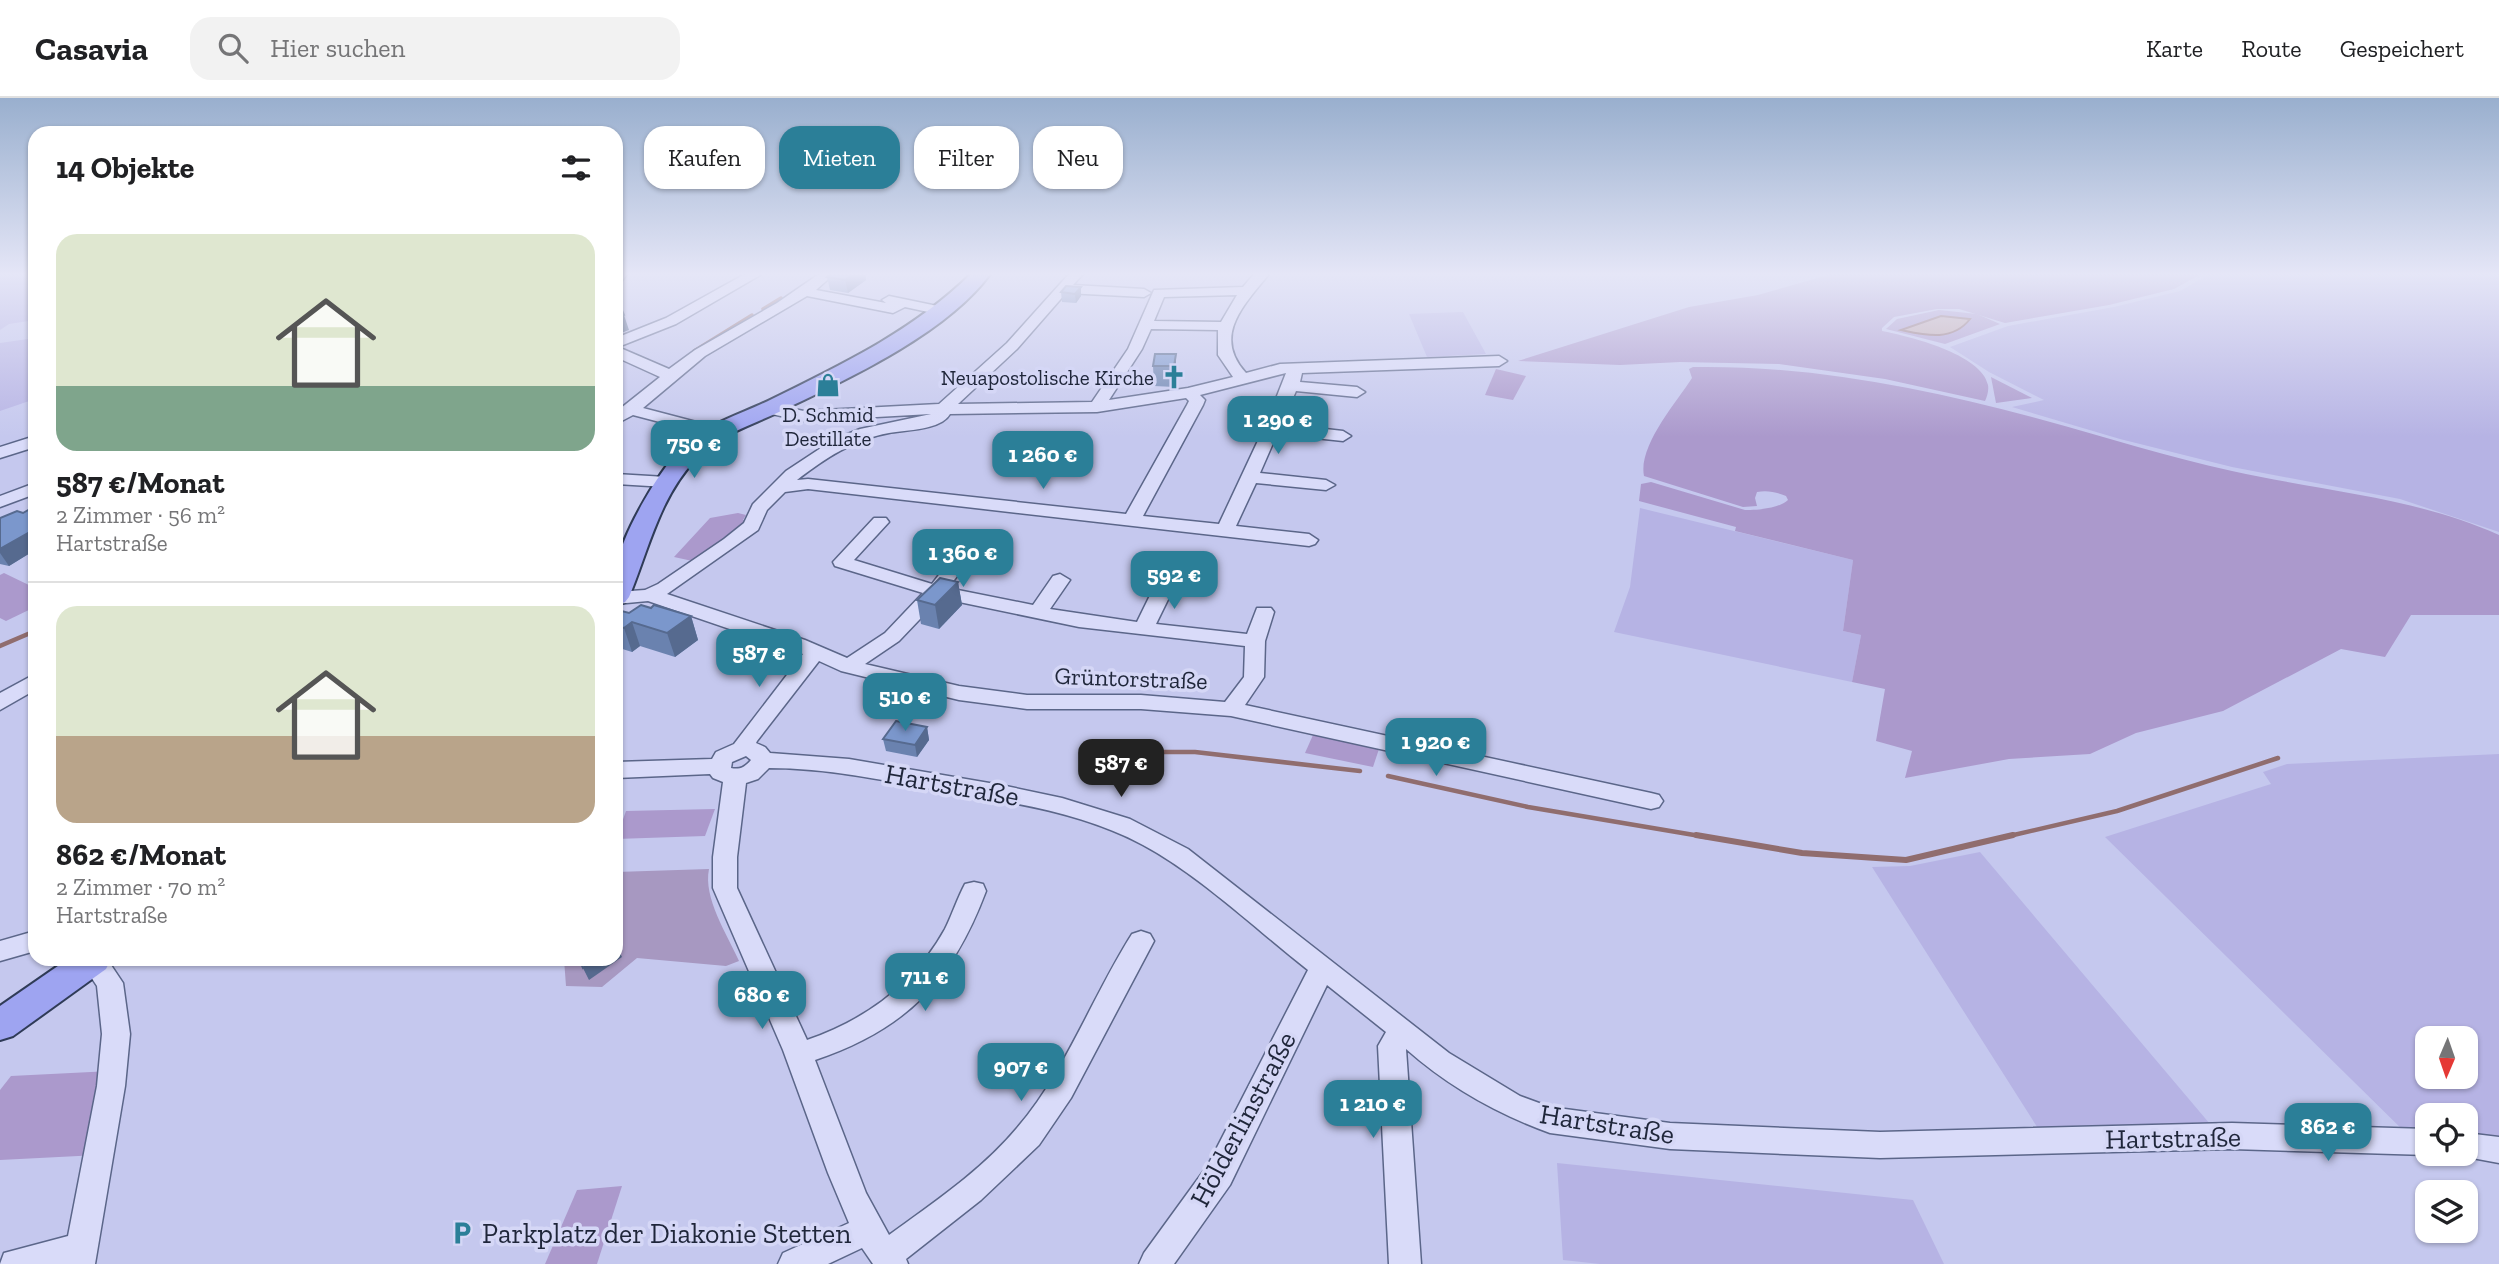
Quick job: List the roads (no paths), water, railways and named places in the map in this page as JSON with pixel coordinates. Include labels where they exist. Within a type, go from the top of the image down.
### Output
[{"type":"main road","points":[[623,582],[666,482],[690,452],[716,432],[845,371],[914,328]]},
{"type":"main road","points":[[0,1025],[83,966]]},
{"type":"street","points":[[623,340],[652,328]]},
{"type":"street","points":[[623,415],[669,375],[740,328]]},
{"type":"street","points":[[649,595],[665,588],[731,543],[752,526],[759,508],[792,475],[839,444],[866,432],[933,420],[942,415],[943,409],[1028,328]]},
{"type":"street","points":[[1097,407],[1135,349],[1143,328]]},
{"type":"street","points":[[1227,328],[1223,349],[1229,363],[1242,378]]},
{"type":"street","points":[[623,354],[669,375]]},
{"type":"street","points":[[768,409],[804,416],[943,409],[1097,407],[1189,393],[1242,378],[1293,377],[1499,361]]},
{"type":"street","points":[[1293,377],[1357,392]]},
{"type":"street","points":[[1225,531],[1293,377]]},
{"type":"street","points":[[1131,521],[1195,405],[1197,400],[1189,393]]},
{"type":"street","points":[[632,410],[716,432]]},
{"type":"street","points":[[1269,428],[1343,436]]},
{"type":"street","points":[[2,451],[28,443]]},
{"type":"street","points":[[1248,477],[1326,485]]},
{"type":"street","points":[[623,479],[666,482]]},
{"type":"street","points":[[779,487],[808,484],[1309,540]]},
{"type":"street","points":[[0,502],[28,491]]},
{"type":"street","points":[[880,523],[842,562],[936,591],[1079,621],[1255,641]]},
{"type":"street","points":[[848,666],[892,636],[936,591],[958,563]]},
{"type":"street","points":[[1143,630],[1170,575]]},
{"type":"street","points":[[1038,612],[1060,580]]},
{"type":"street","name":"Grüntorstraße","points":[[623,597],[649,595],[798,644],[848,666],[959,693],[1027,702],[1141,702],[1231,709],[1386,746],[1651,801]]},
{"type":"street","points":[[1231,709],[1254,677],[1255,641],[1264,612]]},
{"type":"street","points":[[814,653],[747,738],[752,754],[724,757],[727,771],[725,888],[799,1054],[868,1228],[888,1260],[953,1208],[1028,1137],[1062,1088],[1090,1038],[1122,969],[1140,941]]},
{"type":"street","points":[[0,703],[28,685]]},
{"type":"street","name":"Hartstraße","points":[[752,754],[870,770],[1075,808],[1118,821],[1148,835],[1179,855],[1402,1029],[1439,1061],[1510,1105],[1550,1120],[1670,1136],[1880,1145],[2232,1136],[2415,1142]]},
{"type":"street","points":[[623,770],[727,771]]},
{"type":"street","points":[[799,1054],[846,1038],[897,1008],[937,966],[967,912],[974,891]]},
{"type":"street","points":[[0,951],[28,943]]},
{"type":"street","points":[[15,1264],[81,1256],[111,1086],[116,1034],[110,983],[98,966]]},
{"type":"street","name":"Hölderlinstraße","points":[[1155,1264],[1219,1175],[1322,969]]},
{"type":"street","points":[[1402,1029],[1392,1046],[1405,1264]]},
{"type":"street","points":[[2478,1147],[2499,1150]]},
{"type":"street","points":[[794,1264],[868,1228]]},
{"type":"waterway","points":[[694,351],[730,328]]},
{"type":"waterway","points":[[0,646],[28,634]]},
{"type":"waterway","points":[[1158,752],[1195,752],[1360,771]]},
{"type":"waterway","points":[[2005,837],[2117,811],[2278,758]]},
{"type":"waterway","points":[[1388,776],[1528,807],[1706,837]]},
{"type":"waterway","points":[[1696,835],[1802,853],[1906,860],[2013,835]]},
{"type":"place","name":"Neuapostolische Kirche","points":[[1174,377]]},
{"type":"place","name":"D. Schmid Destillate","points":[[828,385]]},
{"type":"place","name":"Parkplatz der Diakonie Stetten","points":[[462,1233]]}]
